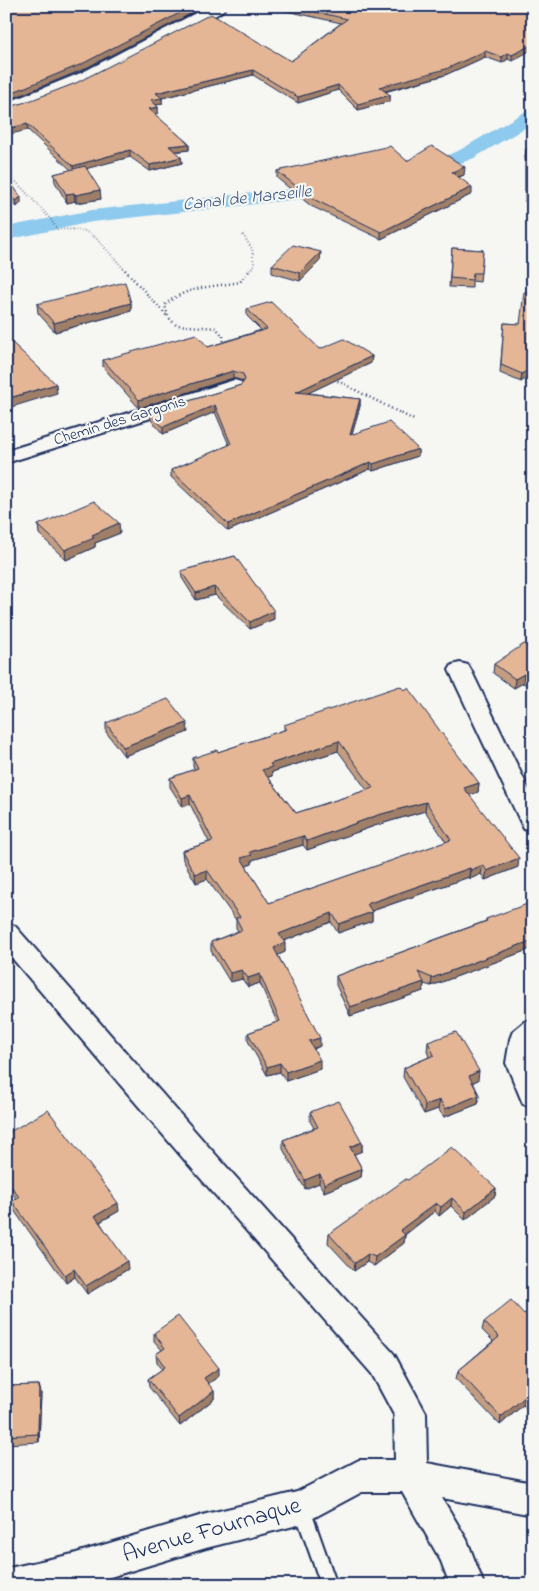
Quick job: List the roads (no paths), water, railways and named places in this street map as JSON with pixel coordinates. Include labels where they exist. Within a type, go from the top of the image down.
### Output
[{"type":"street","points":[[6,108],[40,98],[93,74],[220,6]]},
{"type":"street","name":"Chemin des Gargonis","points":[[6,457],[234,386]]},
{"type":"street","points":[[460,670],[533,823]]},
{"type":"street","points":[[6,933],[198,1155],[383,1364],[410,1414],[411,1476],[455,1552],[467,1585]]},
{"type":"street","points":[[533,1030],[523,1039],[520,1063],[533,1096]]},
{"type":"street","name":"Avenue Fournaque","points":[[9,1585],[73,1572],[206,1531],[302,1507],[359,1476],[411,1476],[533,1498]]},
{"type":"lane","points":[[302,1507],[329,1585]]},
{"type":"water","points":[[47,221],[50,227],[6,237],[6,231]]},
{"type":"waterway","name":"Canal de Marseille","points":[[413,176],[467,154],[533,115]]},
{"type":"waterway","name":"Canal de Marseille","points":[[6,234],[92,216],[339,190]]}]
